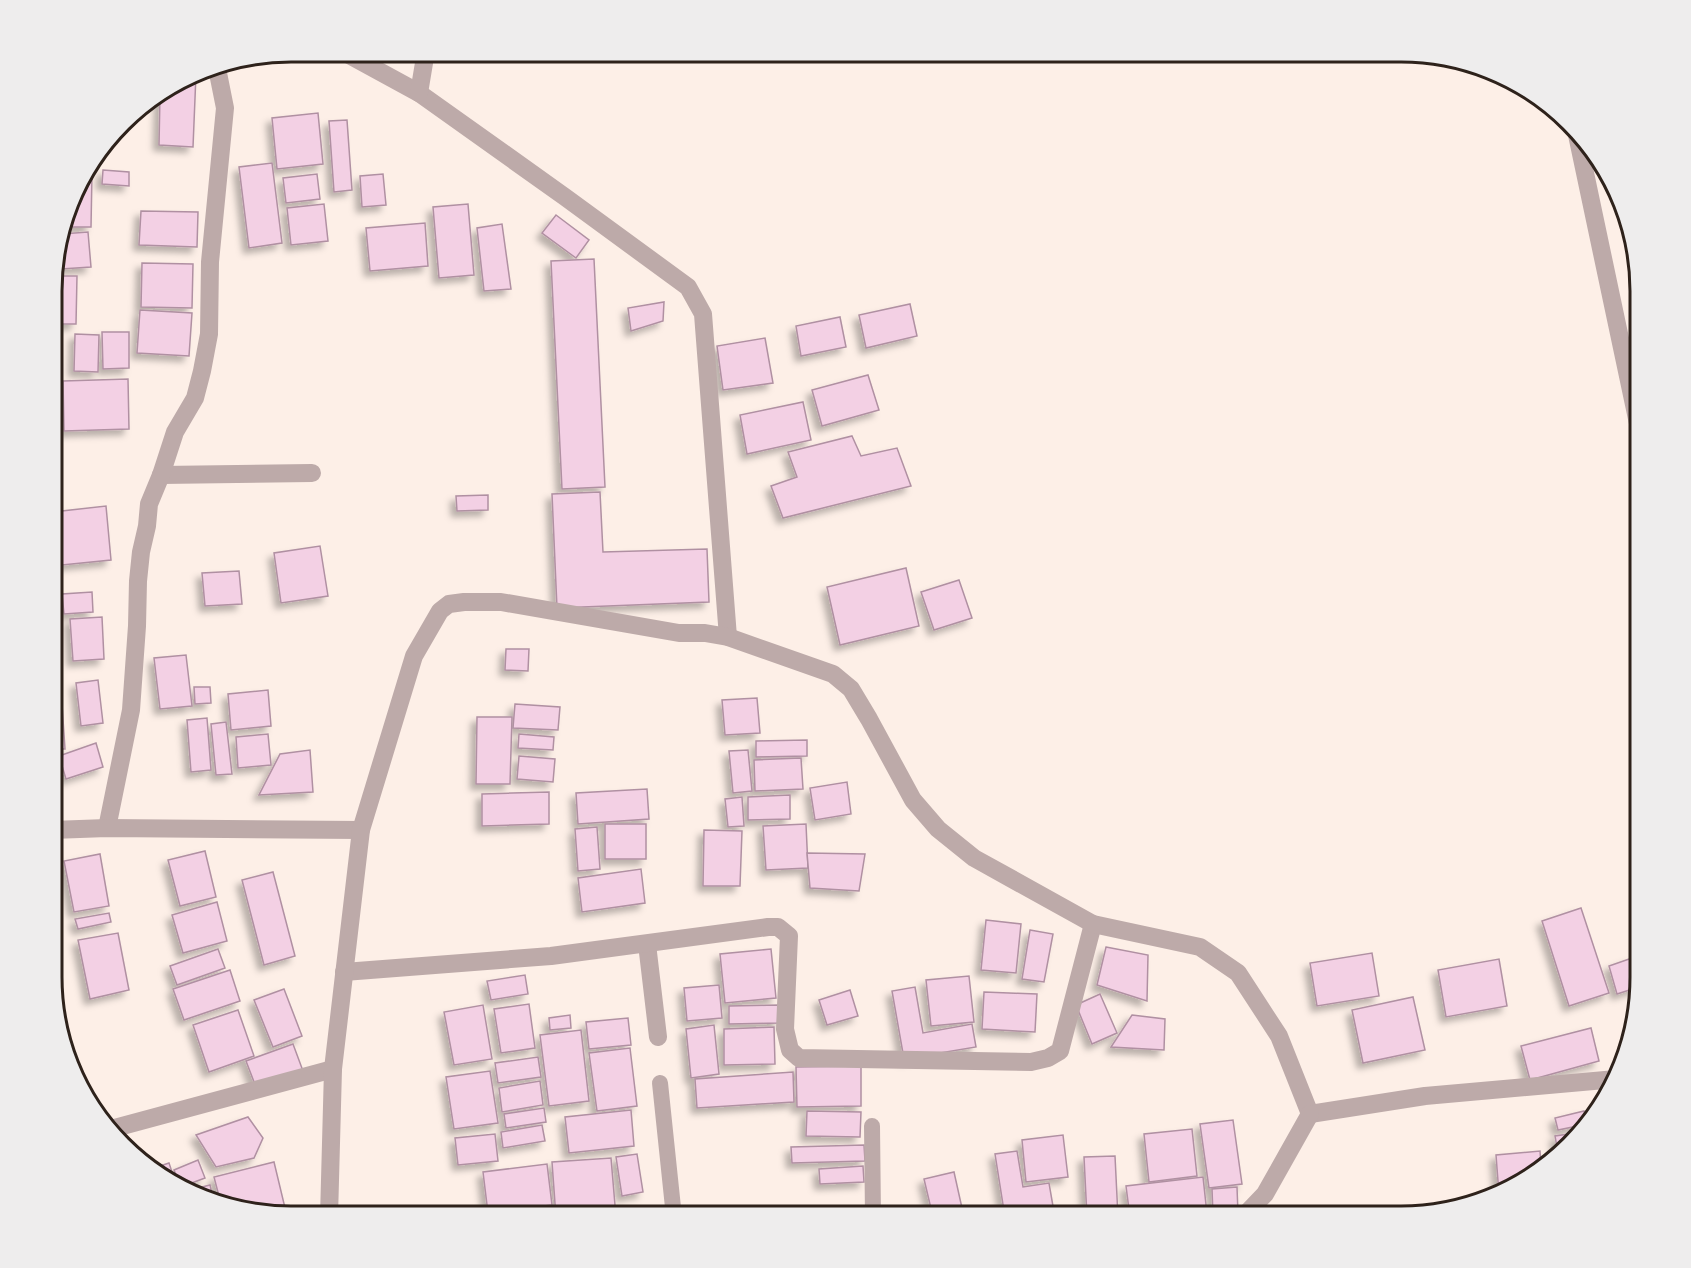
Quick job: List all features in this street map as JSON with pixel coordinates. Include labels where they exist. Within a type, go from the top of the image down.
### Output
[{"type":"street","points":[[362,62],[419,93],[688,287],[703,314],[728,637]]},
{"type":"street","points":[[419,93],[424,62]]},
{"type":"street","points":[[107,828],[131,710],[141,552],[149,504],[175,432],[195,398],[209,334],[210,262],[225,108],[218,74]]},
{"type":"street","points":[[1580,148],[1630,386]]},
{"type":"street","points":[[161,475],[312,473]]},
{"type":"street","points":[[329,1207],[333,1068],[361,831],[414,656],[440,611],[449,604],[464,602],[501,602],[679,633],[705,633],[728,637],[833,674],[850,689],[870,720],[913,800],[938,829],[974,858],[1093,924],[1200,947],[1238,973],[1279,1036],[1310,1114]]},
{"type":"street","points":[[61,830],[107,828],[361,831]]},
{"type":"street","points":[[344,972],[551,956],[778,927],[789,936],[785,1029],[790,1050],[800,1058],[1031,1062],[1048,1058],[1060,1051],[1093,924]]},
{"type":"street","points":[[647,944],[658,1037]]},
{"type":"street","points":[[117,1127],[333,1068]]},
{"type":"street","points":[[1310,1114],[1425,1096],[1605,1080]]},
{"type":"street","points":[[1252,1207],[1264,1194],[1310,1114]]},
{"type":"lane","points":[[660,1083],[673,1207]]},
{"type":"lane","points":[[872,1126],[873,1207]]},
{"type":"building","points":[[196,82],[193,147],[159,145],[160,102]]},
{"type":"building","points":[[318,113],[323,164],[277,169],[272,118]]},
{"type":"building","points":[[347,120],[352,190],[334,192],[329,121]]},
{"type":"building","points":[[272,163],[282,243],[249,248],[239,167]]},
{"type":"building","points":[[103,170],[129,172],[129,186],[102,184]]},
{"type":"building","points":[[317,174],[320,199],[286,203],[283,178]]},
{"type":"building","points":[[383,174],[386,205],[362,207],[360,176]]},
{"type":"building","points":[[92,176],[91,227],[71,227],[79,203]]},
{"type":"building","points":[[324,204],[328,241],[291,245],[287,208]]},
{"type":"building","points":[[468,204],[474,275],[439,278],[433,207]]},
{"type":"building","points":[[141,211],[198,212],[197,247],[139,245]]},
{"type":"building","points":[[556,215],[589,240],[576,258],[542,233]]},
{"type":"building","points":[[425,223],[428,266],[370,271],[366,228]]},
{"type":"building","points":[[502,224],[511,289],[484,291],[477,228]]},
{"type":"building","points":[[88,232],[91,267],[62,269],[68,234]]},
{"type":"building","points":[[594,259],[605,487],[562,489],[551,261]]},
{"type":"building","points":[[142,263],[193,264],[192,308],[141,307]]},
{"type":"building","points":[[62,276],[77,276],[76,324],[61,324]]},
{"type":"building","points":[[664,302],[663,321],[631,331],[628,308]]},
{"type":"building","points":[[910,304],[917,336],[866,348],[859,315]]},
{"type":"building","points":[[140,310],[192,313],[189,356],[137,353]]},
{"type":"building","points":[[840,317],[846,347],[801,356],[796,326]]},
{"type":"building","points":[[102,332],[129,332],[129,368],[103,369]]},
{"type":"building","points":[[75,334],[99,335],[98,372],[74,371]]},
{"type":"building","points":[[765,338],[773,383],[723,390],[717,346]]},
{"type":"building","points":[[868,375],[879,410],[822,426],[812,390]]},
{"type":"building","points":[[128,379],[129,429],[64,431],[63,381]]},
{"type":"building","points":[[803,402],[811,440],[747,454],[740,415]]},
{"type":"building","points":[[852,436],[861,456],[897,448],[911,486],[783,518],[771,486],[797,477],[788,452]]},
{"type":"building","points":[[600,492],[603,552],[707,549],[709,602],[557,608],[552,494]]},
{"type":"building","points":[[488,495],[488,510],[457,511],[456,496]]},
{"type":"building","points":[[106,506],[111,560],[61,565],[61,511]]},
{"type":"building","points":[[320,546],[328,596],[281,603],[274,553]]},
{"type":"building","points":[[906,568],[919,626],[840,645],[827,587]]},
{"type":"building","points":[[239,571],[242,604],[205,606],[202,573]]},
{"type":"building","points":[[959,580],[972,618],[934,630],[921,592]]},
{"type":"building","points":[[92,592],[93,612],[64,614],[62,594]]},
{"type":"building","points":[[102,617],[104,659],[73,661],[70,619]]},
{"type":"building","points":[[506,649],[529,649],[528,671],[505,670]]},
{"type":"building","points":[[186,655],[192,706],[160,709],[154,658]]},
{"type":"building","points":[[98,680],[103,723],[81,726],[76,683]]},
{"type":"building","points":[[194,687],[210,687],[211,703],[195,704]]},
{"type":"building","points":[[61,690],[65,749],[61,749]]},
{"type":"building","points":[[268,690],[271,726],[231,730],[228,694]]},
{"type":"building","points":[[757,698],[760,733],[725,735],[722,700]]},
{"type":"building","points":[[515,704],[560,707],[558,730],[513,728]]},
{"type":"building","points":[[477,717],[512,717],[510,784],[476,784]]},
{"type":"building","points":[[207,718],[211,770],[191,772],[187,720]]},
{"type":"building","points":[[226,722],[232,774],[216,775],[211,724]]},
{"type":"building","points":[[268,734],[271,765],[238,768],[236,737]]},
{"type":"building","points":[[519,734],[554,737],[553,750],[518,748]]},
{"type":"building","points":[[807,740],[807,756],[756,757],[756,741]]},
{"type":"building","points":[[96,743],[103,767],[66,779],[61,755]]},
{"type":"building","points":[[310,750],[313,792],[259,795],[280,754]]},
{"type":"building","points":[[748,750],[752,791],[733,793],[729,751]]},
{"type":"building","points":[[519,756],[555,759],[553,782],[517,779]]},
{"type":"building","points":[[801,758],[803,789],[755,791],[754,760]]},
{"type":"building","points":[[847,782],[851,814],[815,820],[810,788]]},
{"type":"building","points":[[647,789],[649,819],[578,824],[576,793]]},
{"type":"building","points":[[549,792],[549,824],[482,826],[482,794]]},
{"type":"building","points":[[790,795],[790,819],[748,820],[748,797]]},
{"type":"building","points":[[742,797],[744,826],[728,827],[725,799]]},
{"type":"building","points":[[605,824],[646,824],[646,859],[605,859]]},
{"type":"building","points":[[806,824],[808,868],[766,870],[763,826]]},
{"type":"building","points":[[597,827],[600,869],[578,871],[575,829]]},
{"type":"building","points":[[704,830],[742,831],[740,886],[703,886]]},
{"type":"building","points":[[205,851],[216,897],[180,906],[168,860]]},
{"type":"building","points":[[807,853],[865,854],[859,891],[810,888]]},
{"type":"building","points":[[100,854],[109,906],[74,912],[64,861]]},
{"type":"building","points":[[641,869],[645,903],[582,912],[578,878]]},
{"type":"building","points":[[273,872],[295,956],[264,965],[242,880]]},
{"type":"building","points":[[217,902],[227,941],[183,953],[172,915]]},
{"type":"building","points":[[1581,908],[1609,993],[1569,1006],[1542,921]]},
{"type":"building","points":[[109,913],[111,922],[78,929],[75,919]]},
{"type":"building","points":[[986,920],[1021,924],[1016,973],[981,970]]},
{"type":"building","points":[[1030,930],[1053,934],[1044,982],[1022,979]]},
{"type":"building","points":[[118,933],[129,990],[90,999],[78,940]]},
{"type":"building","points":[[1106,947],[1148,955],[1147,1001],[1097,985]]},
{"type":"building","points":[[218,949],[225,968],[177,985],[170,966]]},
{"type":"building","points":[[771,949],[776,998],[725,1003],[720,954]]},
{"type":"building","points":[[1372,953],[1379,996],[1317,1006],[1310,963]]},
{"type":"building","points":[[1499,959],[1507,1006],[1446,1017],[1438,970]]},
{"type":"building","points":[[1630,959],[1629,990],[1617,994],[1609,966]]},
{"type":"building","points":[[230,970],[240,1001],[184,1020],[173,989]]},
{"type":"building","points":[[525,975],[528,994],[491,1000],[487,981]]},
{"type":"building","points":[[969,976],[974,1022],[931,1026],[926,980]]},
{"type":"building","points":[[719,985],[722,1018],[687,1021],[684,988]]},
{"type":"building","points":[[915,987],[923,1033],[972,1024],[976,1047],[904,1059],[892,991]]},
{"type":"building","points":[[284,989],[302,1036],[273,1047],[254,1000]]},
{"type":"building","points":[[850,990],[858,1016],[827,1025],[819,1000]]},
{"type":"building","points":[[984,992],[1037,994],[1035,1032],[982,1029]]},
{"type":"building","points":[[1100,994],[1117,1033],[1092,1044],[1076,1005]]},
{"type":"building","points":[[1413,997],[1425,1050],[1363,1063],[1352,1010]]},
{"type":"building","points":[[529,1004],[535,1048],[501,1053],[494,1009]]},
{"type":"building","points":[[483,1005],[492,1059],[454,1065],[444,1012]]},
{"type":"building","points":[[778,1005],[779,1023],[729,1024],[729,1006]]},
{"type":"building","points":[[238,1010],[254,1056],[209,1072],[193,1025]]},
{"type":"building","points":[[570,1015],[571,1028],[550,1030],[549,1018]]},
{"type":"building","points":[[1132,1015],[1165,1019],[1164,1050],[1111,1047]]},
{"type":"building","points":[[628,1018],[631,1045],[589,1049],[586,1022]]},
{"type":"building","points":[[714,1025],[719,1074],[691,1078],[686,1029]]},
{"type":"building","points":[[774,1027],[775,1064],[724,1065],[724,1029]]},
{"type":"building","points":[[1591,1028],[1599,1061],[1530,1080],[1521,1046]]},
{"type":"building","points":[[581,1030],[589,1101],[549,1106],[540,1035]]},
{"type":"building","points":[[293,1044],[303,1071],[256,1087],[246,1061]]},
{"type":"building","points":[[630,1048],[637,1106],[597,1111],[589,1053]]},
{"type":"building","points":[[538,1057],[541,1077],[498,1083],[495,1063]]},
{"type":"building","points":[[861,1066],[861,1106],[797,1107],[796,1067]]},
{"type":"building","points":[[490,1071],[498,1123],[454,1129],[446,1077]]},
{"type":"building","points":[[793,1072],[794,1102],[697,1108],[695,1079]]},
{"type":"building","points":[[540,1081],[543,1105],[502,1112],[499,1088]]},
{"type":"building","points":[[544,1108],[546,1122],[506,1128],[504,1114]]},
{"type":"building","points":[[631,1110],[634,1146],[569,1153],[565,1117]]},
{"type":"building","points":[[807,1111],[861,1112],[860,1137],[806,1136]]},
{"type":"building","points":[[1584,1111],[1585,1114],[1574,1127],[1558,1130],[1555,1118]]},
{"type":"building","points":[[248,1117],[263,1138],[254,1158],[216,1167],[196,1135]]},
{"type":"building","points":[[1233,1120],[1242,1184],[1209,1188],[1200,1124]]},
{"type":"building","points":[[542,1125],[545,1141],[503,1148],[501,1132]]},
{"type":"building","points":[[1192,1129],[1197,1176],[1149,1182],[1144,1134]]},
{"type":"building","points":[[495,1134],[498,1161],[458,1165],[455,1138]]},
{"type":"building","points":[[1567,1134],[1556,1144],[1555,1136]]},
{"type":"building","points":[[1063,1135],[1068,1177],[1026,1182],[1022,1140]]},
{"type":"building","points":[[864,1145],[865,1161],[792,1163],[791,1147]]},
{"type":"building","points":[[1017,1151],[1023,1187],[1049,1183],[1053,1207],[1003,1207],[995,1154]]},
{"type":"building","points":[[1540,1151],[1541,1159],[1498,1185],[1496,1155]]},
{"type":"building","points":[[637,1154],[643,1192],[622,1196],[616,1157]]},
{"type":"building","points":[[1115,1156],[1118,1207],[1086,1207],[1084,1157]]},
{"type":"building","points":[[611,1158],[615,1207],[555,1207],[552,1162]]},
{"type":"building","points":[[198,1160],[205,1178],[190,1184],[177,1176],[174,1170]]},
{"type":"building","points":[[274,1162],[285,1207],[261,1205],[219,1195],[214,1177]]},
{"type":"building","points":[[169,1163],[173,1174],[163,1168],[160,1166]]},
{"type":"building","points":[[547,1164],[552,1205],[487,1207],[483,1172]]},
{"type":"building","points":[[863,1166],[864,1182],[820,1184],[819,1169]]},
{"type":"building","points":[[954,1172],[962,1207],[931,1207],[924,1179]]},
{"type":"building","points":[[1203,1177],[1206,1207],[1129,1207],[1126,1186]]},
{"type":"building","points":[[210,1185],[212,1192],[203,1189],[200,1188]]},
{"type":"building","points":[[1237,1187],[1238,1207],[1213,1207],[1212,1189]]}]
